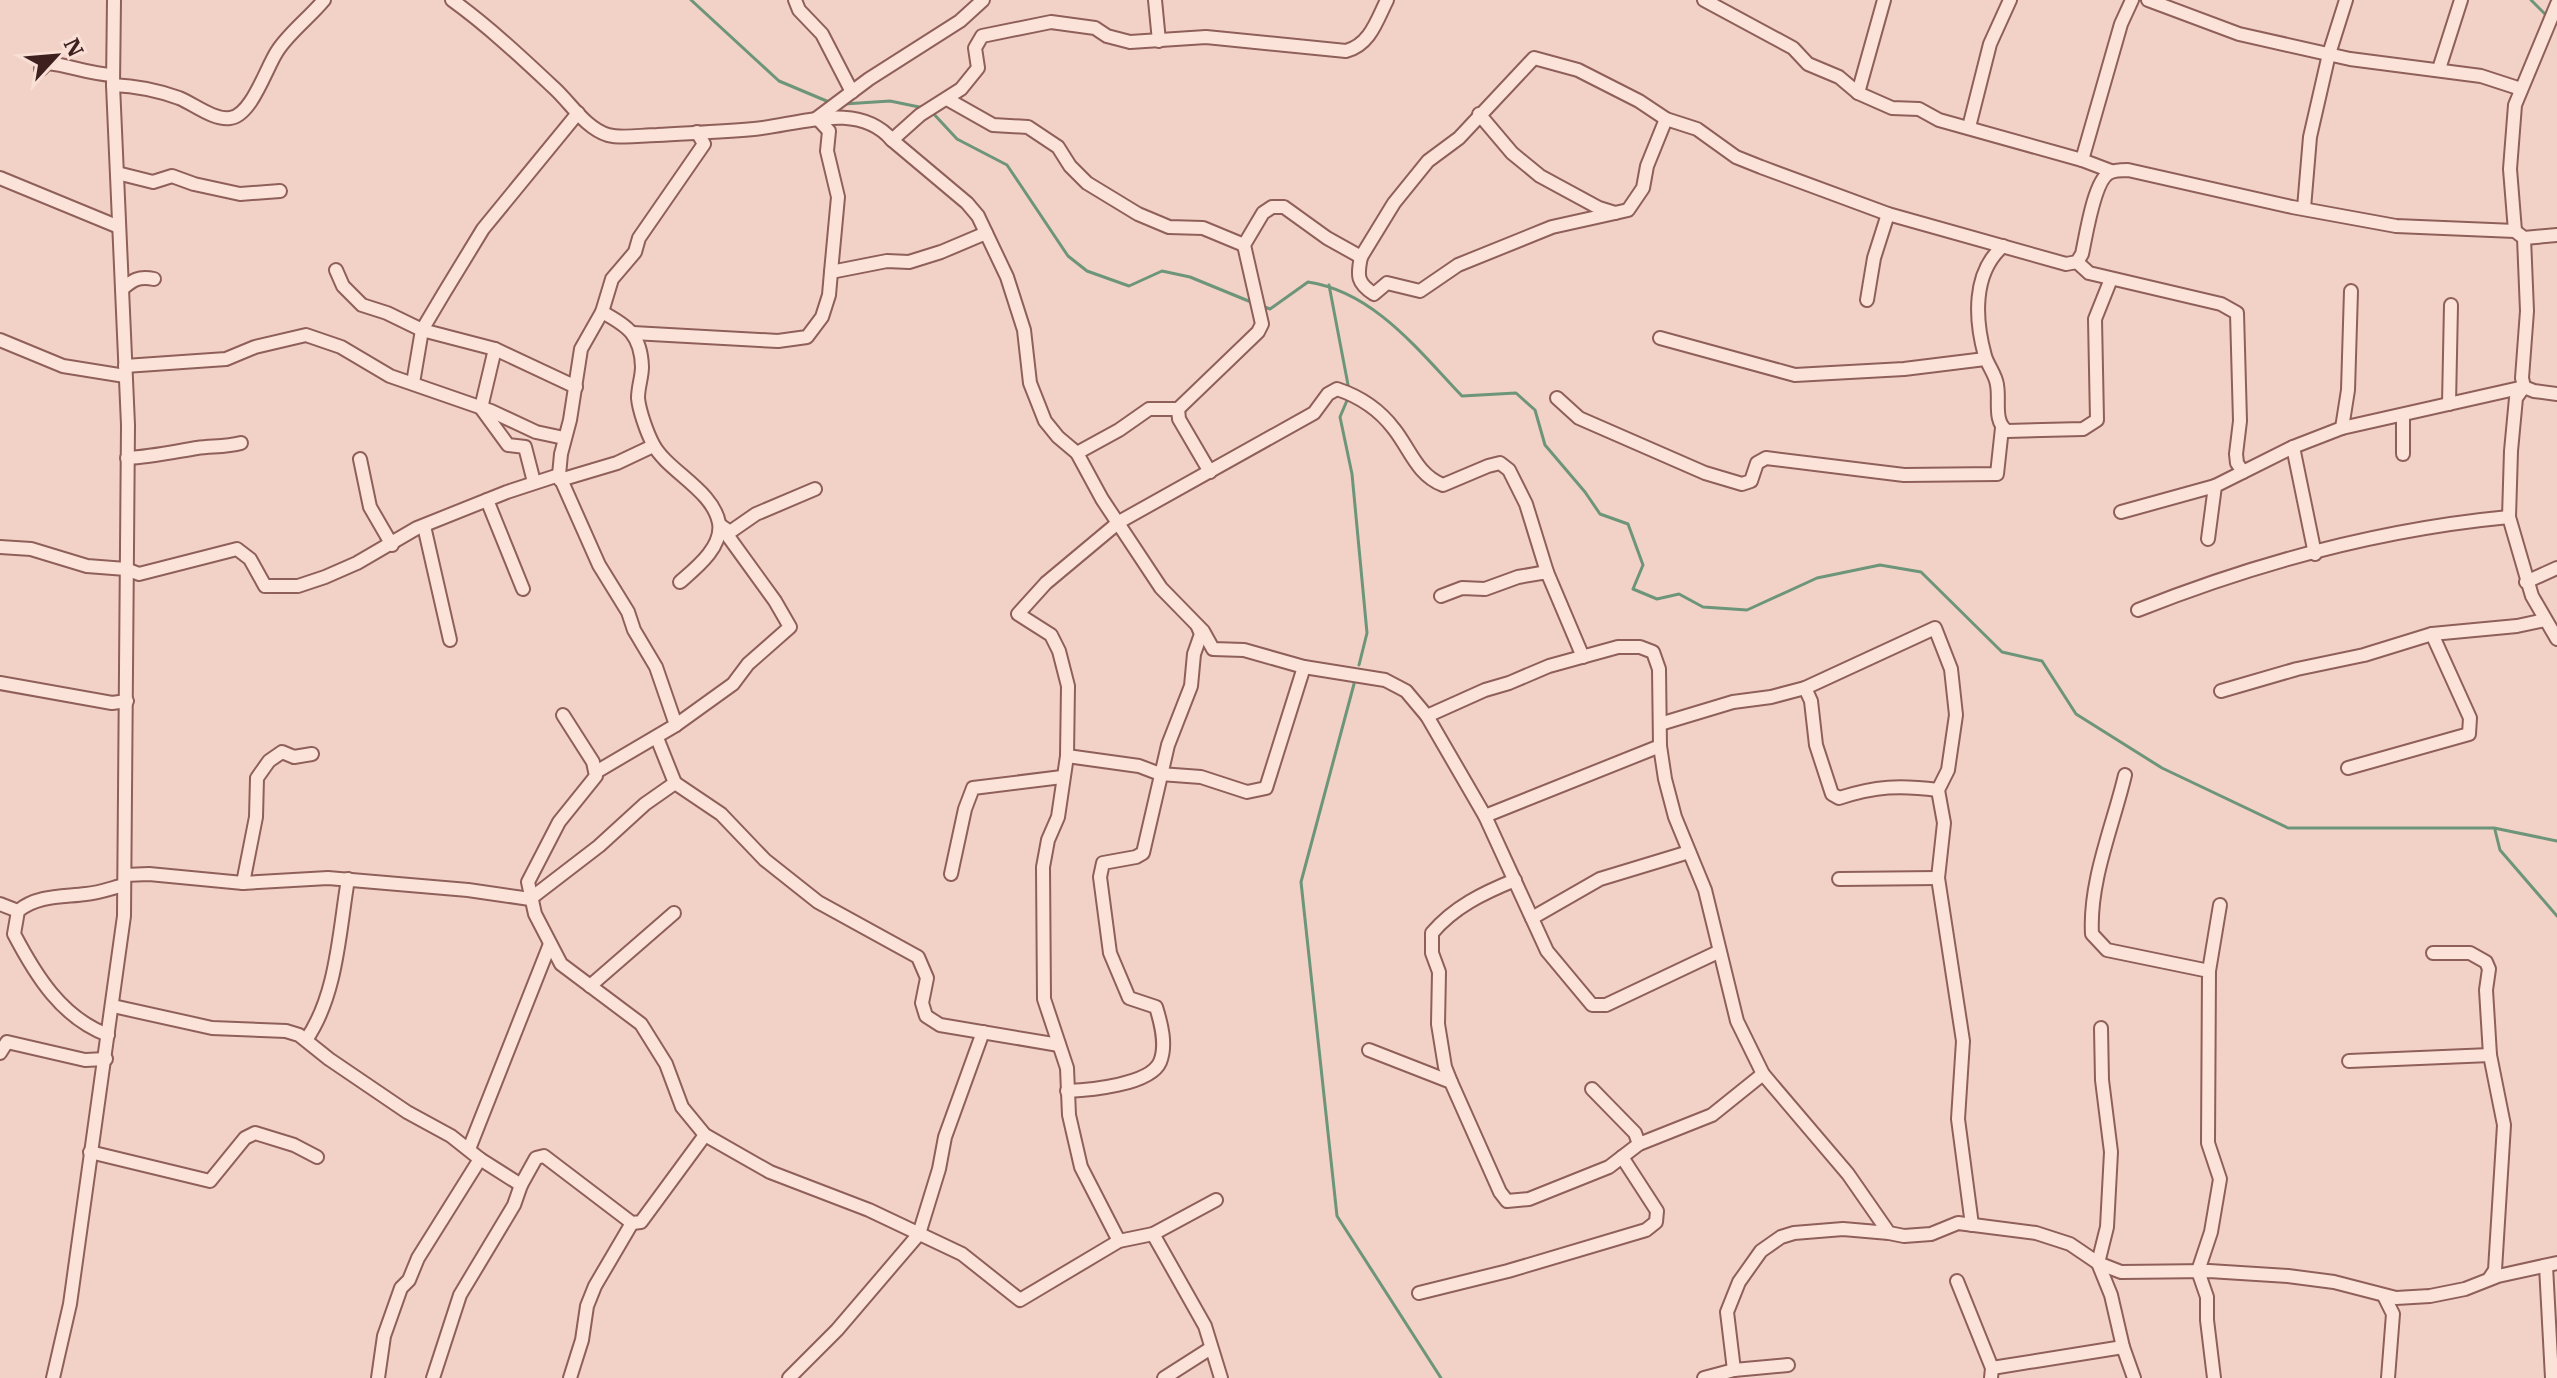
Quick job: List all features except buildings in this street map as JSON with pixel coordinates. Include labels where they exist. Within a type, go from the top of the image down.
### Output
[{"type":"street","points":[[53,1378],[70,1304],[124,916],[127,458],[113,80],[114,0]]},
{"type":"street","points":[[41,69],[47,63],[60,64],[146,87],[214,115],[230,118],[238,115],[258,91],[278,49],[324,0]]},
{"type":"street","points":[[452,0],[545,79],[578,113],[608,135],[756,129],[817,118],[859,120],[882,129],[967,203],[986,233],[1007,277],[1024,330],[1030,383],[1045,421],[1077,453],[1102,499],[1161,588],[1197,624],[1213,649],[1244,650],[1304,667],[1385,680],[1406,691],[1427,716],[1485,816],[1547,951],[1592,1005],[1606,1005],[1718,952]]},
{"type":"street","points":[[795,0],[799,10],[822,34],[852,92]]},
{"type":"street","points":[[817,118],[960,21],[983,0]]},
{"type":"street","points":[[1155,0],[1159,41]]},
{"type":"street","points":[[892,140],[920,115],[961,89],[978,68],[975,48],[982,36],[1051,22],[1095,28],[1107,36],[1130,42],[1206,37],[1346,51],[1358,48],[1367,39],[1387,0]]},
{"type":"street","points":[[1704,0],[1793,48],[1808,64],[1839,77],[1858,93],[1892,108],[1919,109],[1939,120],[2111,171],[2128,170],[2396,226],[2557,235]]},
{"type":"street","points":[[1858,93],[1884,0]]},
{"type":"street","points":[[1969,127],[1990,44],[2010,0]]},
{"type":"street","points":[[2082,160],[2121,24],[2132,0]]},
{"type":"street","points":[[2148,0],[2239,34],[2350,59],[2481,76],[2521,89]]},
{"type":"street","points":[[2304,208],[2310,137],[2329,54],[2346,0]]},
{"type":"street","points":[[2439,69],[2461,0]]},
{"type":"street","points":[[2557,4],[2515,105],[2510,169],[2527,311],[2524,387],[2516,398],[2511,451],[2509,517],[2526,582],[2557,639]]},
{"type":"street","points":[[1666,119],[1647,166],[1643,188],[1628,210],[1552,227],[1458,265],[1420,291],[1387,283],[1374,294],[1360,285],[1361,257],[1394,203],[1428,161],[1459,138],[1534,58],[1578,70],[1639,101],[1666,119],[1697,129],[1736,157],[1888,214],[2066,264],[2077,262],[2082,254],[2102,179],[2111,171]]},
{"type":"street","points":[[947,99],[993,125],[1028,127],[1058,147],[1070,166],[1087,183],[1138,214],[1169,227],[1203,228],[1244,245]]},
{"type":"street","points":[[413,383],[422,330],[483,229],[578,113]]},
{"type":"street","points":[[1479,114],[1512,153],[1540,176],[1599,208],[1615,213]]},
{"type":"street","points":[[633,333],[798,340],[807,337],[822,317],[829,295],[838,197],[827,151],[829,131],[817,118]]},
{"type":"street","points":[[676,725],[656,667],[599,565],[560,478],[564,438],[581,349],[602,312],[612,279],[635,252],[639,238],[704,144],[697,132]]},
{"type":"street","points":[[117,173],[153,182],[172,176],[240,194],[280,191]]},
{"type":"street","points":[[0,178],[119,227]]},
{"type":"street","points":[[1077,453],[1149,409],[1178,409],[1258,332],[1262,324],[1244,245],[1263,213],[1272,207],[1284,207],[1327,238],[1361,257]]},
{"type":"street","points":[[1867,300],[1874,258],[1888,214]]},
{"type":"street","points":[[831,272],[887,261],[909,262],[986,233]]},
{"type":"street","points":[[1557,398],[1579,418],[1705,473],[1742,484],[1751,481],[1757,463],[1766,458],[1904,475],[1997,474],[2002,428],[1997,382],[1985,359],[1977,307],[1991,256],[2003,246]]},
{"type":"street","points":[[2077,262],[2089,273],[2221,304],[2237,313],[2240,421],[2236,454],[2243,472]]},
{"type":"street","points":[[336,270],[343,286],[362,305],[422,330],[495,349],[576,387]]},
{"type":"street","points":[[122,289],[141,277],[154,279]]},
{"type":"street","points":[[2002,428],[2007,431],[2083,429],[2097,420],[2095,319],[2111,279]]},
{"type":"street","points":[[2342,428],[2348,390],[2351,291]]},
{"type":"street","points":[[2449,404],[2451,305]]},
{"type":"street","points":[[596,772],[657,738],[733,684],[748,664],[790,627],[693,482],[683,478],[653,446],[638,400],[642,367],[640,349],[633,333],[623,323],[602,312]]},
{"type":"street","points":[[0,340],[63,366],[125,371],[226,359],[255,347],[306,335],[341,347],[390,376],[481,408],[536,432],[564,438]]},
{"type":"street","points":[[1660,338],[1795,375],[1904,369],[1985,359]]},
{"type":"street","points":[[495,349],[481,408],[508,445],[525,447],[534,482]]},
{"type":"street","points":[[2121,512],[2215,486],[2293,447],[2342,428],[2524,387],[2557,394]]},
{"type":"street","points":[[1119,1241],[1081,1167],[1069,1115],[1067,1068],[1044,999],[1043,867],[1048,840],[1058,817],[1067,756],[1068,686],[1059,651],[1051,635],[1018,614],[1046,583],[1119,522],[1314,413],[1328,394],[1337,389],[1367,401],[1393,427],[1422,472],[1433,481],[1443,485],[1500,463],[1509,470],[1526,504],[1547,572],[1583,657]]},
{"type":"street","points":[[1178,409],[1179,419],[1210,472]]},
{"type":"street","points":[[2403,415],[2403,454]]},
{"type":"street","points":[[127,458],[200,448],[225,448],[241,443]]},
{"type":"street","points":[[0,547],[31,549],[87,566],[126,569],[139,574],[237,549],[250,559],[265,586],[298,586],[357,563],[424,526],[487,500],[534,482],[617,463],[653,446]]},
{"type":"street","points":[[2293,447],[2315,554]]},
{"type":"street","points":[[360,459],[370,507],[392,545]]},
{"type":"street","points":[[2208,539],[2215,486]]},
{"type":"street","points":[[720,525],[730,532],[756,514],[815,489]]},
{"type":"street","points":[[487,500],[523,589]]},
{"type":"street","points":[[2138,610],[2206,583],[2387,534],[2509,517]]},
{"type":"street","points":[[680,582],[703,562],[718,537],[720,525]]},
{"type":"street","points":[[424,526],[450,640]]},
{"type":"street","points":[[2526,582],[2557,568]]},
{"type":"street","points":[[1441,596],[1462,588],[1485,589],[1518,577],[1547,572]]},
{"type":"street","points":[[2221,691],[2297,669],[2364,655],[2432,634],[2517,626],[2545,620]]},
{"type":"street","points":[[1067,1091],[1091,1090],[1140,1078],[1155,1069],[1160,1061],[1163,1036],[1156,1007],[1129,998],[1110,953],[1100,877],[1103,863],[1143,853],[1168,745],[1191,686],[1194,654],[1201,634],[1197,624]]},
{"type":"street","points":[[1660,724],[1733,702],[1805,688],[1935,628],[1951,669],[1956,715],[1948,770],[1938,790],[1944,823],[1938,878],[1963,1041],[1958,1119],[1972,1225]]},
{"type":"street","points":[[2348,768],[2469,734],[2470,718],[2432,634]]},
{"type":"street","points":[[1427,716],[1485,690],[1618,647],[1640,647],[1653,652],[1659,669],[1660,746],[1668,792],[1705,890],[1737,1021],[1763,1074],[1848,1174],[1889,1233]]},
{"type":"street","points":[[1067,756],[1139,766],[1160,774],[1201,777],[1247,792],[1266,788],[1304,667]]},
{"type":"street","points":[[0,683],[112,703],[127,701]]},
{"type":"street","points":[[1805,688],[1811,701],[1816,745],[1832,794],[1839,798],[1866,789],[1900,785],[1938,790]]},
{"type":"street","points":[[563,715],[593,762],[596,772],[594,781],[575,800],[545,845],[528,882],[535,914],[561,964],[641,1024],[666,1064],[682,1107],[705,1135],[770,1172],[869,1210],[962,1254],[1020,1300],[1119,1241],[1153,1234],[1216,1200]]},
{"type":"street","points":[[657,738],[675,783],[721,814],[765,860],[818,902],[918,957],[927,978],[922,1003],[926,1016],[940,1025],[1059,1045]]},
{"type":"street","points":[[1485,816],[1660,746]]},
{"type":"street","points":[[243,883],[256,817],[257,778],[269,761],[282,752],[294,757],[312,754]]},
{"type":"street","points":[[2125,775],[2100,870],[2091,914],[2092,934],[2107,950],[2209,971]]},
{"type":"street","points":[[951,874],[965,809],[973,788],[1062,777]]},
{"type":"street","points":[[108,1035],[92,1029],[51,997],[14,934],[18,911],[26,904],[62,895],[88,894],[149,874],[243,883],[280,879],[348,879],[530,899],[675,783]]},
{"type":"street","points":[[1532,918],[1600,879],[1689,852]]},
{"type":"street","points":[[1839,879],[1938,878]]},
{"type":"street","points":[[306,1040],[322,1014],[348,879]]},
{"type":"street","points":[[1515,880],[1462,905],[1432,933],[1432,953],[1439,972],[1438,1024],[1443,1057],[1451,1082],[1500,1192],[1507,1201],[1529,1199],[1609,1167],[1639,1144],[1712,1115],[1763,1074]]},
{"type":"street","points":[[0,904],[18,911]]},
{"type":"street","points":[[2214,1378],[2207,1297],[2198,1271],[2211,1232],[2220,1179],[2208,1143],[2209,971],[2220,905]]},
{"type":"street","points":[[590,986],[674,913]]},
{"type":"street","points":[[469,1149],[550,944]]},
{"type":"street","points":[[2433,953],[2470,953],[2486,962],[2489,969],[2486,990],[2490,1055],[2504,1125],[2495,1270],[2489,1279]]},
{"type":"street","points":[[113,1006],[212,1028],[286,1031],[306,1040],[407,1112],[521,1185]]},
{"type":"street","points":[[2101,1028],[2102,1080],[2111,1178],[2107,1227],[2098,1263],[2111,1295],[2134,1378]]},
{"type":"street","points":[[789,1378],[837,1330],[919,1234],[939,1169],[945,1137],[983,1032]]},
{"type":"street","points":[[2,1045],[85,1060],[106,1059]]},
{"type":"street","points":[[1369,1050],[1451,1082]]},
{"type":"street","points":[[2349,1061],[2490,1055]]},
{"type":"street","points":[[1592,1089],[1635,1133],[1639,1144]]},
{"type":"street","points":[[90,1152],[210,1181],[245,1138],[255,1133],[294,1145],[317,1157]]},
{"type":"street","points":[[433,1378],[460,1295],[514,1205],[536,1158],[544,1156],[632,1223],[641,1222],[705,1135]]},
{"type":"street","points":[[1419,1293],[1508,1271],[1646,1230],[1656,1222],[1657,1211],[1622,1157]]},
{"type":"street","points":[[378,1378],[384,1336],[401,1288],[409,1280],[418,1258],[480,1159]]},
{"type":"street","points":[[570,1378],[582,1340],[587,1306],[595,1286],[632,1223]]},
{"type":"street","points":[[1734,1370],[1727,1312],[1739,1282],[1761,1251],[1781,1237],[1843,1229],[1904,1236],[1931,1234],[1958,1223],[2036,1233],[2070,1244],[2098,1263],[2121,1272],[2198,1271],[2288,1276],[2334,1282],[2384,1296],[2430,1296],[2552,1265],[2552,1378]]},
{"type":"street","points":[[1153,1234],[1205,1326],[1221,1378]]},
{"type":"street","points":[[1957,1281],[1992,1373],[2123,1347]]},
{"type":"street","points":[[2384,1296],[2393,1314],[2388,1378]]},
{"type":"street","points":[[1164,1378],[1211,1348]]},
{"type":"street","points":[[1704,1378],[1734,1370],[1788,1365]]},
{"type":"waterway","points":[[691,0],[779,81],[829,102]]},
{"type":"waterway","points":[[2531,0],[2549,18]]},
{"type":"waterway","points":[[844,104],[890,101],[924,108]]},
{"type":"waterway","points":[[931,111],[957,139],[1007,165],[1068,256],[1087,271],[1129,286],[1162,271],[1190,277],[1251,302]]},
{"type":"waterway","points":[[1262,306],[1270,309],[1308,282],[1332,288],[1374,310],[1411,342],[1462,396],[1516,393],[1535,410],[1545,445],[1600,514],[1628,524],[1643,565],[1633,589],[1657,599],[1679,594],[1703,607],[1747,610],[1817,578],[1880,565],[1921,572],[2002,652],[2042,661],[2076,714],[2162,768],[2288,828],[2494,828],[2557,841]]},
{"type":"waterway","points":[[1329,285],[1349,390]]},
{"type":"waterway","points":[[1348,398],[1340,417],[1352,474],[1367,633],[1359,665]]},
{"type":"waterway","points":[[1354,684],[1301,882],[1337,1216],[1441,1378]]},
{"type":"waterway","points":[[2495,830],[2500,850],[2557,916]]}]
